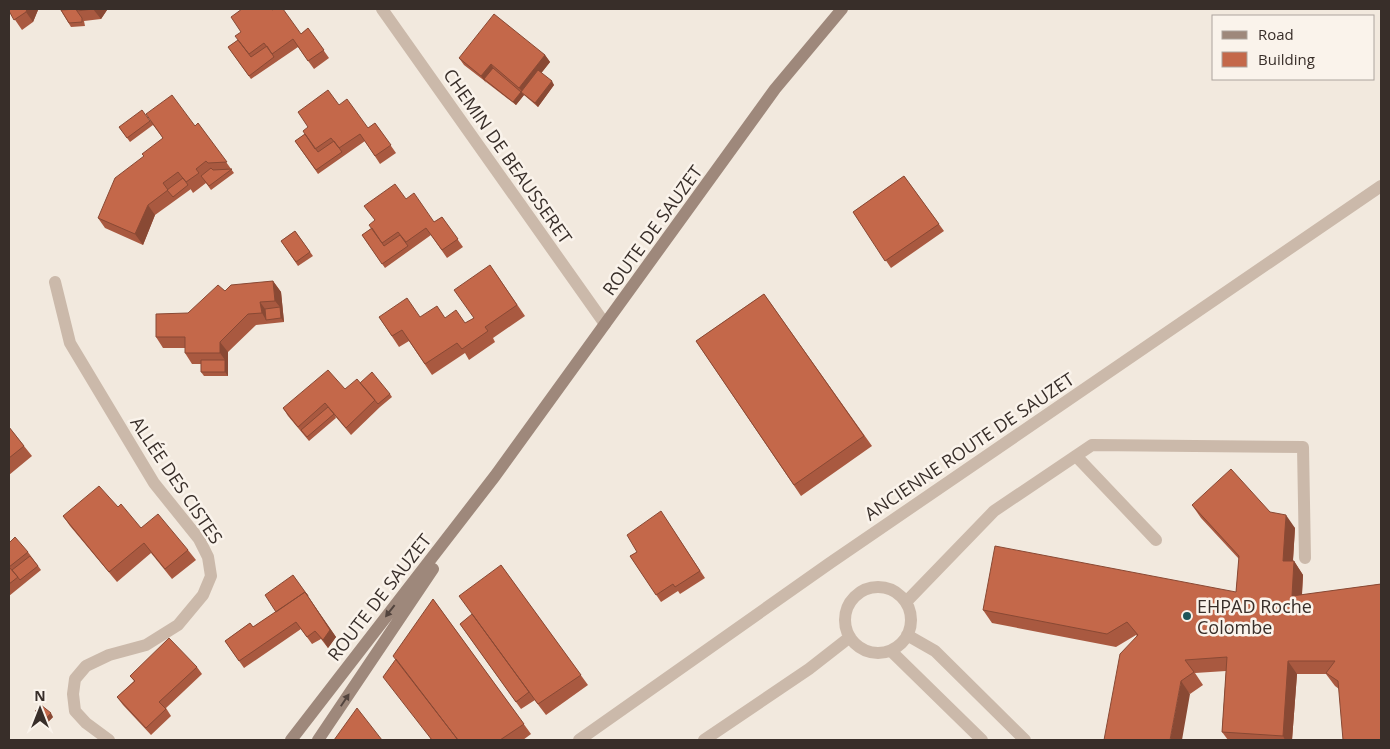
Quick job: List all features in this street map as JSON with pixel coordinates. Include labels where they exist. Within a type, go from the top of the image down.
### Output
[{"type":"main road","name":"ROUTE DE SAUZET","points":[[291,740],[495,476],[775,89],[842,9]]},
{"type":"main road","name":"ROUTE DE SAUZET","points":[[318,740],[495,476]]},
{"type":"street","name":"CHEMIN DE BEAUSSERET","points":[[382,9],[605,324]]},
{"type":"street","name":"ANCIENNE ROUTE DE SAUZET","points":[[579,740],[830,562],[1381,186]]},
{"type":"street","name":"ALLÉE DES CISTES","points":[[55,282],[70,343],[154,483],[199,539],[208,557],[211,576],[204,595],[178,625],[146,645],[110,654],[86,666],[75,679],[73,694],[75,711],[86,723],[109,740]]},
{"type":"street","points":[[906,602],[994,512],[1092,444],[1303,447],[1306,558]]},
{"type":"street","points":[[1076,456],[1156,540]]},
{"type":"street","points":[[876,586],[888,588],[898,593],[906,602],[911,613],[908,635],[891,651],[879,653],[868,651],[858,646],[850,637],[845,627],[845,615],[848,604],[865,589],[876,586]]},
{"type":"street","points":[[908,635],[935,651],[1025,740]]},
{"type":"street","points":[[704,740],[809,670],[850,637]]},
{"type":"street","points":[[891,651],[982,740]]},
{"type":"building","points":[[9,9],[27,9],[26,12],[14,20]]},
{"type":"building","points":[[76,9],[93,9],[77,11]]},
{"type":"building","points":[[77,9],[82,22],[69,23],[61,10]]},
{"type":"building","points":[[242,9],[283,9],[301,34],[308,28],[324,50],[308,61],[293,39],[272,54],[264,43],[249,54],[235,36],[241,32],[231,17]]},
{"type":"building","points":[[494,14],[545,55],[519,88],[491,64],[481,76],[459,58]]},
{"type":"building","points":[[238,40],[251,57],[267,46],[274,57],[249,76],[228,47]]},
{"type":"building","points":[[493,68],[521,92],[513,102],[484,79]]},
{"type":"building","points":[[538,70],[552,81],[535,103],[521,92]]},
{"type":"building","points":[[328,90],[339,105],[347,99],[368,128],[375,123],[391,145],[375,156],[360,134],[339,148],[331,138],[315,149],[303,131],[308,127],[298,112]]},
{"type":"building","points":[[172,95],[195,126],[198,123],[227,162],[208,163],[206,161],[196,169],[199,173],[186,182],[178,172],[163,183],[168,190],[148,205],[135,234],[98,218],[115,178],[144,156],[142,154],[163,138],[146,114]]},
{"type":"building","points":[[142,110],[150,121],[127,138],[119,127]]},
{"type":"building","points":[[305,134],[318,152],[334,141],[342,152],[316,170],[295,141]]},
{"type":"building","points":[[211,168],[213,170],[232,169],[209,186],[201,176]]},
{"type":"building","points":[[904,176],[939,224],[885,261],[853,212]]},
{"type":"building","points":[[183,178],[188,185],[173,197],[167,190]]},
{"type":"building","points":[[395,184],[406,199],[414,193],[434,222],[442,217],[458,239],[442,250],[426,228],[406,242],[398,232],[382,243],[369,225],[375,220],[364,206]]},
{"type":"building","points":[[372,228],[384,246],[400,235],[408,246],[382,264],[362,235]]},
{"type":"building","points":[[295,231],[310,252],[296,262],[281,241]]},
{"type":"building","points":[[490,265],[517,305],[485,327],[488,331],[462,349],[457,343],[425,364],[402,330],[392,336],[379,317],[407,298],[420,317],[437,306],[445,318],[456,310],[465,323],[474,318],[454,290]]},
{"type":"building","points":[[273,281],[275,301],[260,302],[262,313],[248,314],[220,342],[220,353],[185,353],[185,337],[156,337],[156,314],[188,313],[218,285],[225,291],[231,285]]},
{"type":"building","points":[[764,294],[864,436],[794,485],[696,341]]},
{"type":"building","points":[[280,307],[281,318],[266,320],[265,309]]},
{"type":"building","points":[[201,360],[225,360],[225,372],[201,372]]},
{"type":"building","points":[[328,370],[345,389],[357,379],[375,400],[346,428],[325,403],[298,427],[283,408]]},
{"type":"building","points":[[372,372],[390,394],[378,404],[360,383]]},
{"type":"building","points":[[328,407],[334,414],[307,437],[301,430]]},
{"type":"building","points":[[9,427],[24,446],[9,458]]},
{"type":"building","name":"EHPAD Roche Colombe","points":[[1231,469],[1270,512],[1286,515],[1283,561],[1294,561],[1292,596],[1381,584],[1381,740],[1343,740],[1338,681],[1326,673],[1335,661],[1288,661],[1283,736],[1222,732],[1227,657],[1185,660],[1194,672],[1181,681],[1170,740],[1104,740],[1120,654],[1138,635],[1127,622],[1107,634],[983,610],[995,546],[1236,592],[1239,556],[1192,505]]},
{"type":"building","points":[[99,486],[118,507],[121,504],[141,528],[158,514],[188,550],[165,569],[144,543],[109,572],[63,516]]},
{"type":"building","points":[[661,511],[700,571],[675,587],[673,584],[656,595],[630,556],[637,552],[627,535]]},
{"type":"building","points":[[15,537],[28,552],[9,567],[9,543]]},
{"type":"building","points":[[30,556],[38,566],[20,580],[12,570]]},
{"type":"building","points":[[501,565],[581,675],[538,704],[459,596]]},
{"type":"building","points":[[9,567],[18,577],[9,584]]},
{"type":"building","points":[[293,575],[308,596],[305,592],[276,612],[265,595]]},
{"type":"building","points":[[305,592],[330,630],[323,640],[315,631],[307,637],[296,622],[239,661],[225,641],[250,623],[253,627]]},
{"type":"building","points":[[433,599],[524,724],[500,740],[458,740],[393,656]]},
{"type":"building","points":[[472,614],[529,692],[516,702],[460,624]]},
{"type":"building","points":[[169,638],[197,667],[159,702],[166,709],[146,728],[117,697],[135,681],[130,676]]},
{"type":"building","points":[[396,659],[458,740],[432,740],[383,677]]},
{"type":"building","points":[[41,705],[51,713],[44,720],[35,711]]},
{"type":"building","points":[[357,708],[382,740],[334,740]]},
{"type":"place","name":"EHPAD Roche Colombe","points":[[1187,616]]}]
